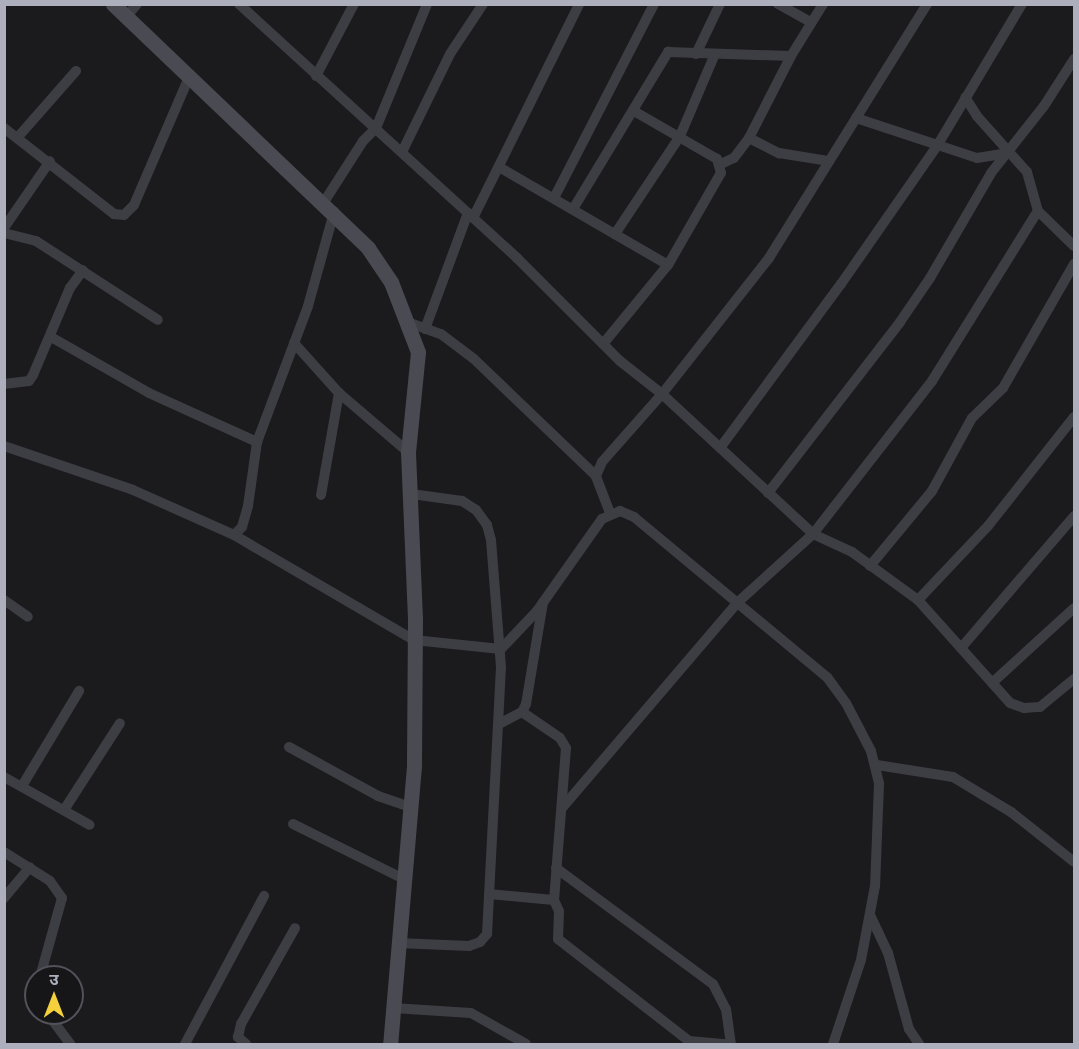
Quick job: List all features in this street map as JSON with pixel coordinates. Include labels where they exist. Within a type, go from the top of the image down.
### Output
[{"type":"street","points":[[113,4],[132,10],[190,75],[329,207],[368,249],[391,282],[410,323],[418,352],[408,452],[416,715],[390,1044]]},
{"type":"street","points":[[239,4],[471,215],[603,344],[662,394],[813,534],[870,566],[918,600],[1010,703],[1024,708],[1040,707],[1074,679]]},
{"type":"street","points":[[234,535],[242,527],[248,506],[257,442],[294,343],[329,207],[363,141],[376,128],[427,4]]},
{"type":"street","points":[[402,152],[450,54],[483,4]]},
{"type":"street","points":[[425,329],[471,215],[499,167],[579,4]]},
{"type":"street","points":[[554,198],[654,4]]},
{"type":"street","points":[[696,54],[720,4]]},
{"type":"street","points":[[778,4],[811,22]]},
{"type":"street","points":[[721,164],[734,158],[749,138],[791,56],[823,4]]},
{"type":"street","points":[[596,476],[602,462],[662,394],[769,258],[927,4]]},
{"type":"street","points":[[720,448],[842,284],[937,146],[1022,4]]},
{"type":"street","points":[[316,76],[351,6]]},
{"type":"street","points":[[573,209],[668,52],[791,56]]},
{"type":"street","points":[[615,234],[680,136],[715,54]]},
{"type":"street","points":[[768,493],[906,314],[1007,153],[1074,59]]},
{"type":"street","points":[[18,137],[76,70]]},
{"type":"street","points":[[4,128],[50,161],[114,214],[124,215],[134,205],[190,75]]},
{"type":"street","points":[[965,97],[1007,153],[1027,172],[1038,211],[1074,246]]},
{"type":"street","points":[[634,111],[680,136],[721,164]]},
{"type":"street","points":[[856,117],[977,158],[1007,153]]},
{"type":"street","points":[[749,138],[779,153],[829,161]]},
{"type":"street","points":[[4,228],[50,161]]},
{"type":"street","points":[[603,344],[668,265],[721,173],[721,164]]},
{"type":"street","points":[[499,167],[668,265]]},
{"type":"street","points":[[562,808],[737,603],[813,534],[932,381],[1038,211]]},
{"type":"street","points":[[4,233],[36,241],[158,320]]},
{"type":"street","points":[[870,566],[932,491],[972,418],[1003,388],[1074,264]]},
{"type":"street","points":[[4,384],[29,381],[51,337],[70,288],[82,270]]},
{"type":"street","points":[[410,323],[441,334],[474,358],[596,476],[610,513]]},
{"type":"street","points":[[51,337],[149,393],[257,442]]},
{"type":"street","points":[[294,343],[339,393],[408,452]]},
{"type":"street","points":[[321,495],[339,393]]},
{"type":"street","points":[[918,600],[988,526],[1074,417]]},
{"type":"street","points":[[4,446],[133,490],[234,535],[414,640],[501,649]]},
{"type":"street","points":[[398,943],[469,946],[480,942],[487,934],[499,724],[501,649],[487,525],[476,510],[462,501],[411,494]]},
{"type":"street","points":[[501,649],[543,602],[610,513],[620,511],[634,517],[827,677],[846,703],[877,765],[875,886],[861,960],[833,1044]]},
{"type":"street","points":[[961,648],[1074,516]]},
{"type":"street","points":[[4,600],[28,617]]},
{"type":"street","points":[[499,724],[522,712],[541,634],[543,602]]},
{"type":"street","points":[[992,683],[1074,608]]},
{"type":"street","points":[[22,786],[79,690]]},
{"type":"street","points":[[522,712],[560,738],[566,748],[562,808],[556,868],[554,900],[559,911],[558,939],[689,1041],[728,1044],[726,1009],[713,984],[556,868]]},
{"type":"street","points":[[64,810],[120,723]]},
{"type":"street","points":[[290,747],[378,796],[410,807]]},
{"type":"street","points":[[877,765],[953,777],[1011,812],[1074,862]]},
{"type":"street","points":[[4,777],[90,825]]},
{"type":"street","points":[[293,824],[404,879]]},
{"type":"street","points":[[4,852],[50,881],[62,898],[43,965]]},
{"type":"street","points":[[4,898],[30,867]]},
{"type":"street","points":[[489,894],[554,900]]},
{"type":"street","points":[[186,1044],[264,896]]},
{"type":"street","points":[[869,915],[888,953],[909,1029],[919,1044]]},
{"type":"street","points":[[246,1044],[238,1037],[241,1024],[295,928]]},
{"type":"street","points":[[393,1008],[471,1013],[526,1044]]},
{"type":"street","points":[[57,1025],[70,1044]]}]
